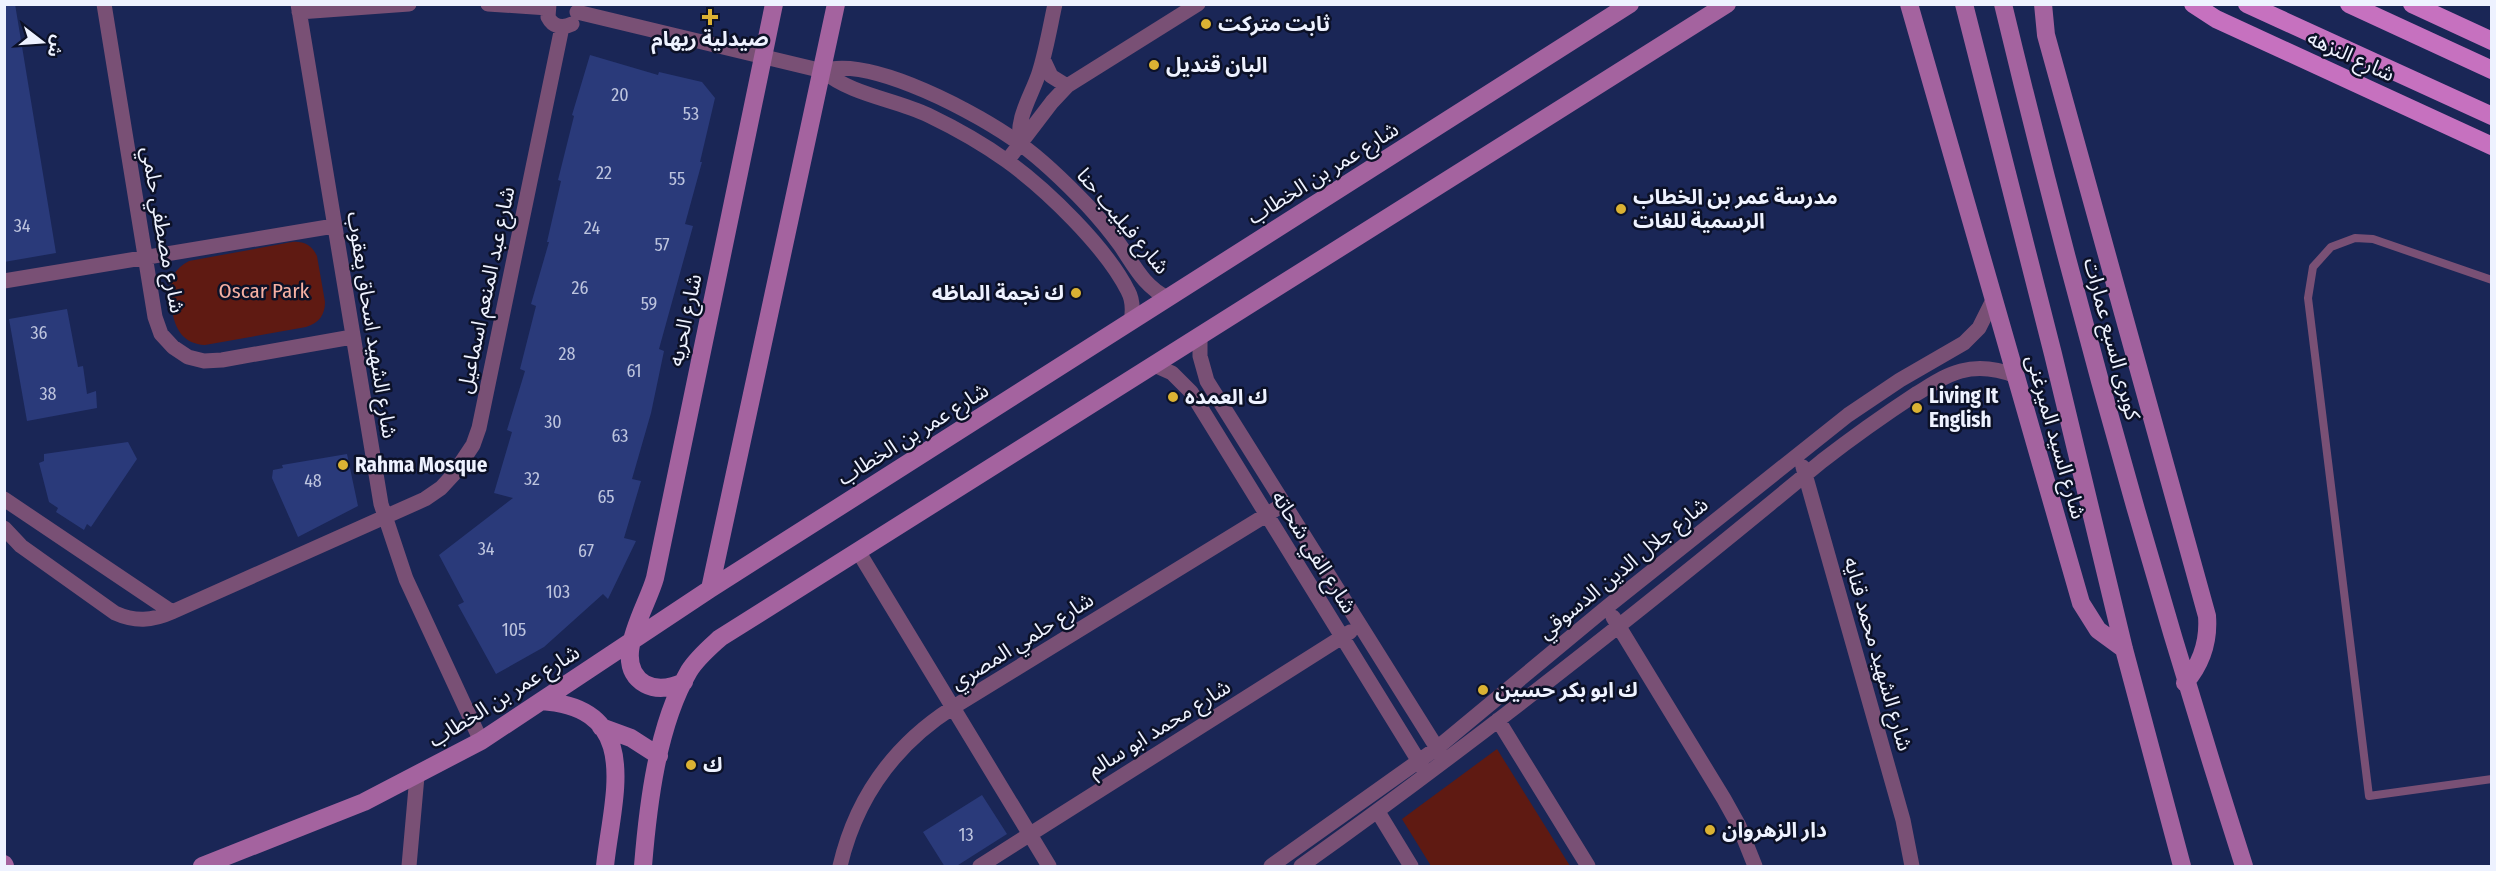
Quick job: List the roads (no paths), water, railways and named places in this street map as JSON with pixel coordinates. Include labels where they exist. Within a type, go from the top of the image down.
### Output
[{"type":"main road","name":"شارع النزهه","points":[[2193,4],[2216,19],[2492,146]]},
{"type":"main road","points":[[2247,4],[2492,116]]},
{"type":"main road","points":[[2349,4],[2492,70]]},
{"type":"main road","points":[[2412,4],[2492,41]]},
{"type":"street","name":"شارع مصطفي حلمي","points":[[104,4],[145,258],[158,326],[166,341],[188,357],[204,361],[222,360],[352,337]]},
{"type":"street","points":[[299,8],[409,4]]},
{"type":"street","points":[[488,4],[548,6],[550,21],[562,27],[571,24],[576,8]]},
{"type":"street","name":"شارع الحريه","points":[[631,641],[654,578],[774,4]]},
{"type":"street","points":[[710,589],[836,4]]},
{"type":"street","points":[[1020,144],[1021,116],[1043,59],[1055,4]]},
{"type":"street","points":[[1007,161],[1067,86],[1198,4]]},
{"type":"street","name":"شارع عمر بن الخطاب","points":[[202,867],[346,809],[417,776],[481,741],[710,589],[1630,4]]},
{"type":"street","points":[[643,867],[659,756],[672,711],[684,681],[696,661],[720,638],[1726,4]]},
{"type":"street","name":"شارع السيد الميرغنى","points":[[1909,4],[2081,603],[2098,630],[2124,649]]},
{"type":"street","points":[[1964,4],[2050,342],[2124,649],[2181,867]]},
{"type":"street","name":"كوبرى السبع عمارات","points":[[2003,4],[2090,345],[2185,683]]},
{"type":"street","points":[[2043,4],[2043,25],[2206,610],[2208,628],[2204,652],[2193,674],[2185,683],[2244,867]]},
{"type":"street","name":"شارع الشهيد اسحاق يعقوب","points":[[299,8],[375,478],[385,518],[406,579],[481,741]]},
{"type":"street","name":"شارع فيليب حنا","points":[[576,8],[823,71],[849,87],[894,100],[962,132],[1007,161],[1059,205],[1107,260],[1128,290],[1132,309],[1131,322]]},
{"type":"street","name":"شارع عبد المنعم اسماعيل","points":[[4,528],[21,546],[115,613],[139,620],[156,619],[385,518],[425,499],[441,488],[453,475],[473,445],[483,411],[562,27]]},
{"type":"street","points":[[1043,59],[1051,76],[1067,86]]},
{"type":"street","name":"شارع فيليب حنا","points":[[823,71],[852,67],[919,88],[972,114],[1020,144],[1074,192],[1115,238],[1146,283],[1168,298]]},
{"type":"street","points":[[4,281],[334,226]]},
{"type":"street","name":"شارع جلال الدين الدسوقي","points":[[1271,867],[1441,754],[1607,607],[1865,403],[1964,344],[1979,328],[1994,300]]},
{"type":"street","name":"شارع الفي شحاته","points":[[1200,336],[1201,362],[1207,381],[1441,754]]},
{"type":"street","name":"شارع الفي شحاته","points":[[1154,365],[1172,373],[1187,387],[1423,768]]},
{"type":"street","name":"شارع جلال الدين الدسوقي","points":[[1441,754],[1498,720],[1805,474],[1874,422],[1946,377],[1963,370],[1981,368],[1999,370],[2016,376]]},
{"type":"street","name":"شارع الشهيد محمد قنايه","points":[[1798,454],[1903,820],[1912,867]]},
{"type":"street","points":[[4,499],[172,612]]},
{"type":"street","name":"شارع حلمي المصري","points":[[840,867],[851,828],[879,775],[919,731],[952,708],[1284,504]]},
{"type":"street","points":[[858,551],[1048,867]]},
{"type":"street","points":[[1607,607],[1729,808],[1744,836],[1755,867]]},
{"type":"street","name":"شارع محمد ابو سالم","points":[[980,867],[1360,626]]},
{"type":"street","points":[[631,641],[628,658],[634,675],[641,681],[649,686],[666,688],[684,681]]},
{"type":"street","points":[[541,701],[558,702],[575,707],[590,716],[601,727],[611,743],[616,759],[617,776],[605,867]]},
{"type":"street","points":[[1498,720],[1588,867]]},
{"type":"street","points":[[601,727],[632,738],[659,756]]},
{"type":"street","name":"شارع جلال الدين الدسوقي","points":[[1301,867],[1378,812],[1423,768]]},
{"type":"street","points":[[409,867],[417,776]]},
{"type":"street","points":[[1378,812],[1411,867]]},
{"type":"lane","points":[[2492,280],[2373,239],[2355,238],[2331,248],[2313,267],[2308,298],[2369,796],[2492,779]]},
{"type":"place","name":"صيدلية ريهام","points":[[710,17]]},
{"type":"place","name":"ثابت متركت","points":[[1206,24]]},
{"type":"place","name":"البان قنديل","points":[[1154,65]]},
{"type":"place","name":"مدرسة عمر بن الخطاب الرسمية للغات","points":[[1621,209]]},
{"type":"place","name":"ك نجمة الماظه","points":[[1076,293]]},
{"type":"place","name":"ك العمده","points":[[1173,397]]},
{"type":"place","name":"Living It English","points":[[1917,408]]},
{"type":"place","name":"Rahma Mosque","points":[[343,465]]},
{"type":"place","name":"ك ابو بكر حسين","points":[[1483,690]]},
{"type":"place","name":"ك","points":[[691,765]]},
{"type":"place","name":"دار الزهروان","points":[[1710,830]]},
{"type":"park label","name":"Oscar Park","points":[[264,291]]}]
